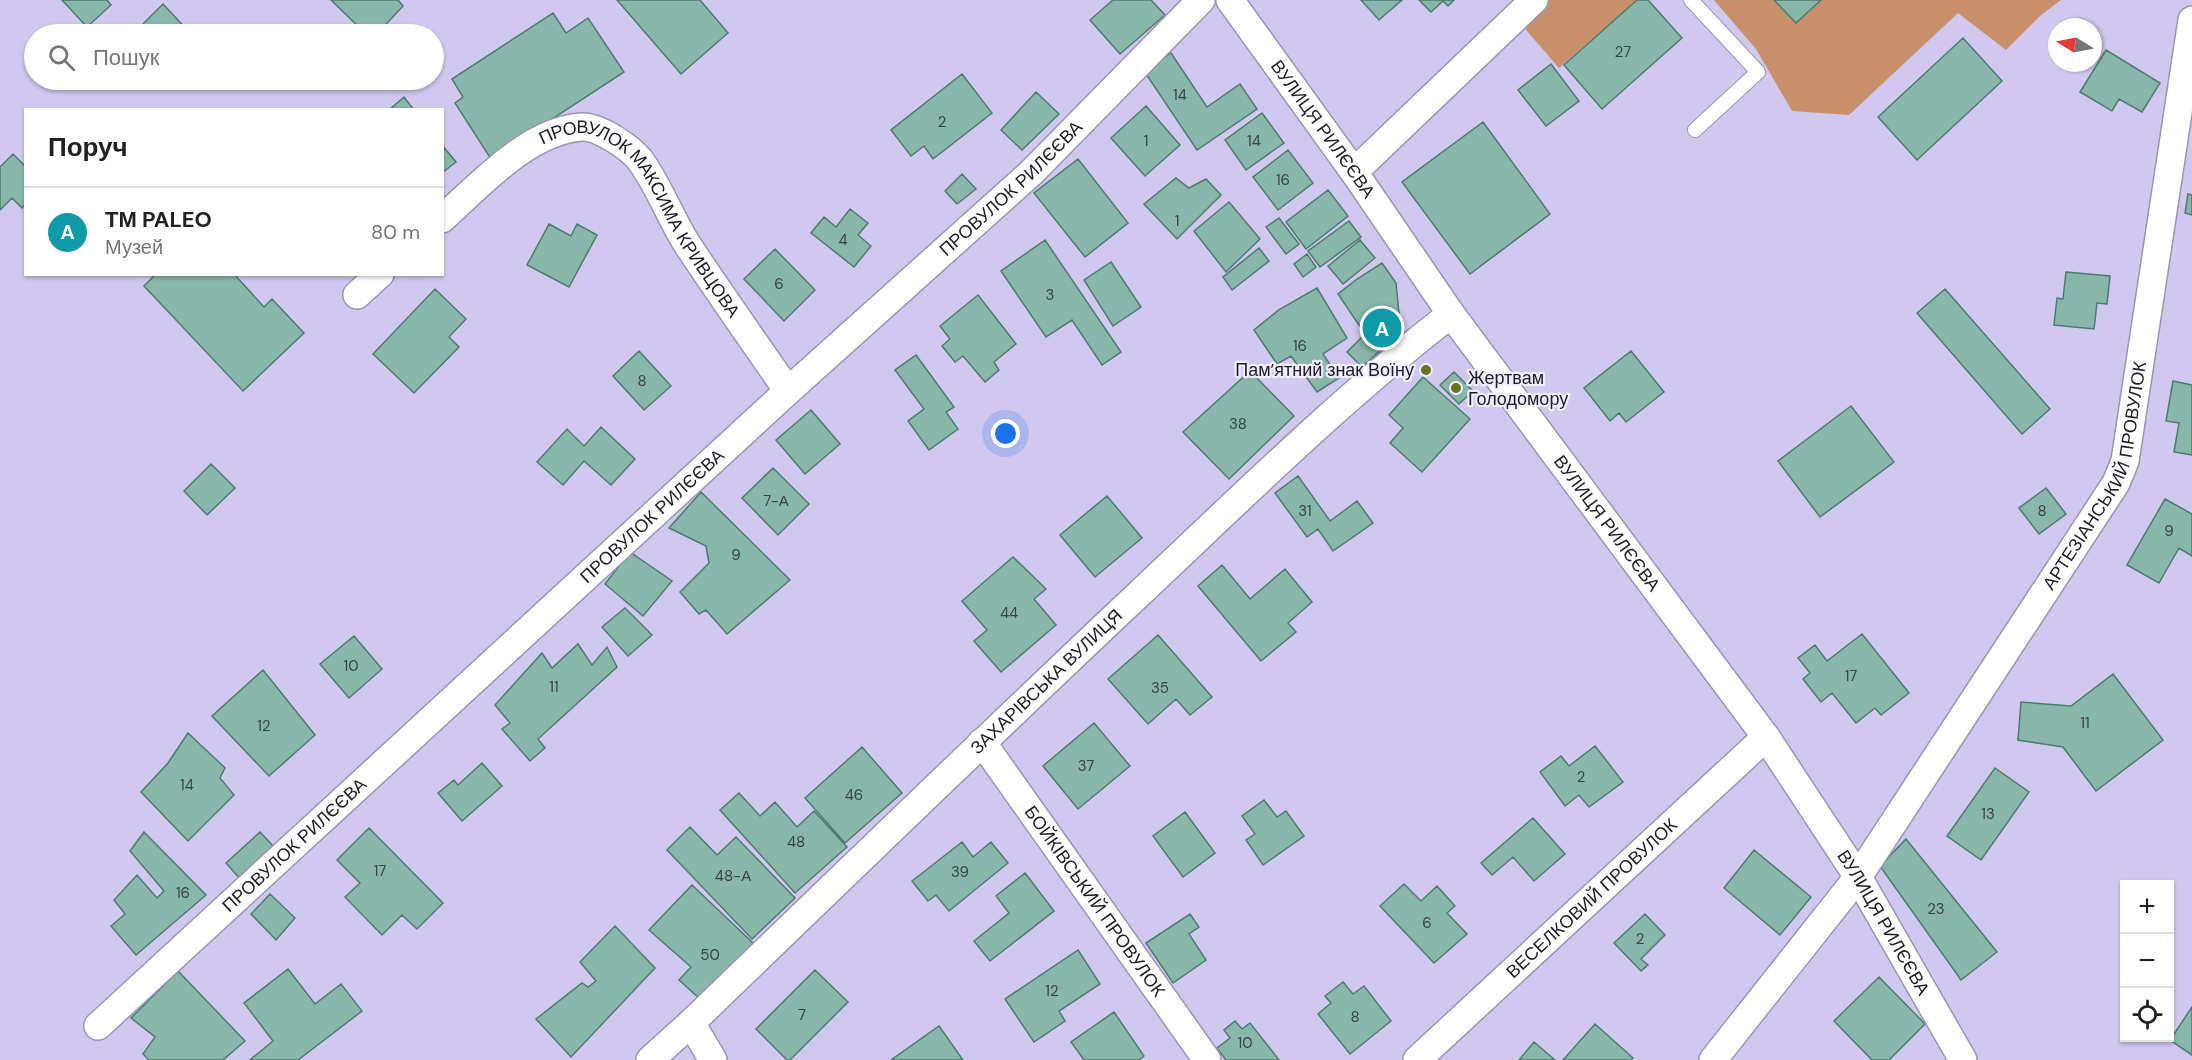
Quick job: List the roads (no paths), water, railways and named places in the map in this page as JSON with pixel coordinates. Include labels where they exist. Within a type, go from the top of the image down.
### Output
[{"type":"street","name":"ПРОВУЛОК РИЛЄЄВА","points":[[98,1026],[788,391],[1032,172],[1201,0]]},
{"type":"street","name":"ВУЛИЦЯ РИЛЄЄВА","points":[[1230,0],[1354,172],[1451,314],[1766,736],[1858,877],[1963,1060]]},
{"type":"street","points":[[1354,172],[1534,0]]},
{"type":"street","name":"АРТЕЗІАНСЬКИЙ ПРОВУЛОК","points":[[1713,1060],[1858,877],[2116,483],[2125,461],[2192,20]]},
{"type":"street","name":"ПРОВУЛОК МАКСИМА КРИВЦОВА","points":[[444,217],[517,152],[556,133],[583,127],[609,135],[638,159],[662,195],[686,241],[788,391]]},
{"type":"street","points":[[357,295],[378,276]]},
{"type":"street","name":"ЗАХАРІВСЬКА ВУЛИЦЯ","points":[[650,1060],[1283,458],[1415,342],[1451,314]]},
{"type":"street","name":"ВЕСЕЛКОВИЙ ПРОВУЛОК","points":[[1417,1060],[1766,736]]},
{"type":"street","name":"БОЙКІВСЬКИЙ ПРОВУЛОК","points":[[982,742],[1207,1060]]},
{"type":"street","points":[[691,1023],[713,1060]]},
{"type":"lane","points":[[1691,0],[1758,72],[1695,130]]},
{"type":"place","name":"ТМ PALEO","points":[[1382,328]]},
{"type":"place","name":"Пам’ятний знак Воїну","points":[[1426,370]]},
{"type":"place","name":"Жертвам Голодомору","points":[[1456,388]]}]
